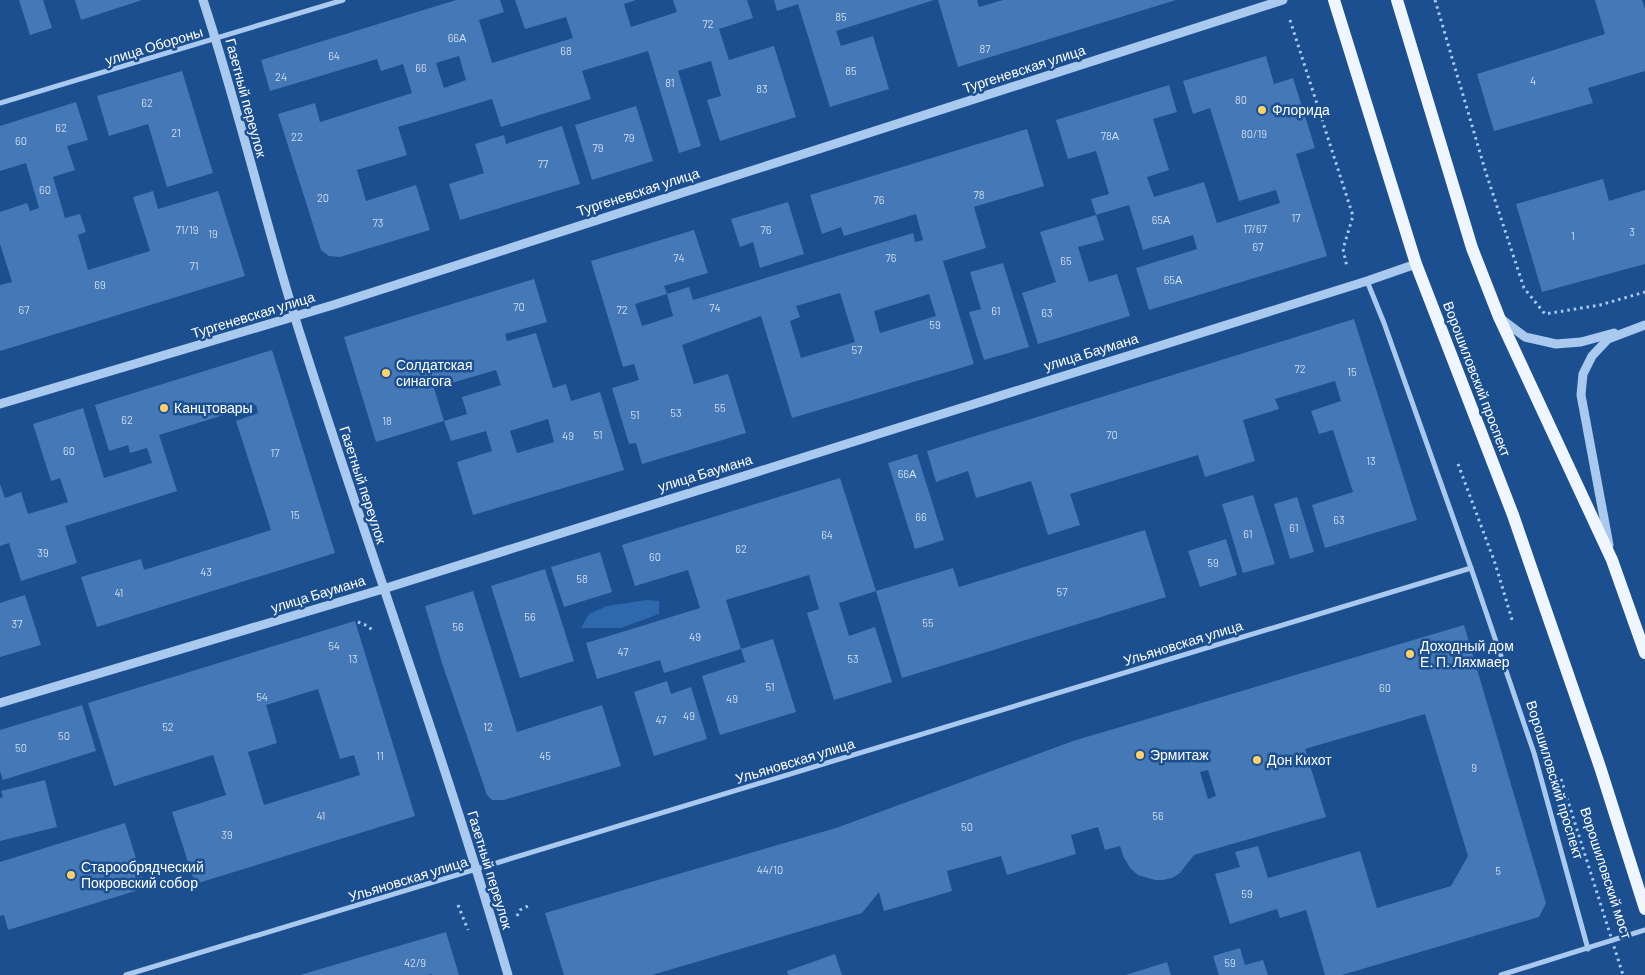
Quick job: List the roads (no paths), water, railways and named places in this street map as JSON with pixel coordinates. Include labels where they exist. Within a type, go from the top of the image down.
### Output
[{"type":"main road","name":"Ворошиловский проспект","points":[[1334,0],[1416,264],[1513,516],[1600,767]]},
{"type":"main road","points":[[1397,0],[1472,248],[1499,317],[1612,560],[1645,653]]},
{"type":"main road","name":"Ворошиловский мост","points":[[1600,767],[1645,909]]},
{"type":"street","name":"Газетный переулок","points":[[203,0],[216,39],[294,317],[382,589],[477,870],[508,975]]},
{"type":"street","name":"улица Обороны","points":[[0,104],[342,0]]},
{"type":"street","name":"Тургеневская улица","points":[[0,404],[294,317],[1283,0]]},
{"type":"street","name":"улица Баумана","points":[[0,703],[382,589],[1367,281],[1416,264]]},
{"type":"street","name":"Ворошиловский проспект","points":[[1367,281],[1384,323],[1534,753],[1588,949]]},
{"type":"street","points":[[1499,317],[1525,337],[1556,344],[1581,342],[1645,324]]},
{"type":"street","points":[[1612,560],[1581,395],[1583,374],[1592,356],[1608,339],[1645,324]]},
{"type":"street","name":"Ульяновская улица","points":[[126,975],[1470,568]]},
{"type":"street","points":[[1502,975],[1645,930]]},
{"type":"place","name":"Флорида","points":[[1262,110]]},
{"type":"place","name":"Солдатская синагога","points":[[386,373]]},
{"type":"place","name":"Канцтовары","points":[[164,408]]},
{"type":"place","name":"Доходный дом Е. П. Ляхмаер","points":[[1410,654]]},
{"type":"place","name":"Эрмитаж","points":[[1140,755]]},
{"type":"place","name":"Дон Кихот","points":[[1257,760]]},
{"type":"place","name":"Старообрядческий Покровский собор","points":[[71,875]]}]
